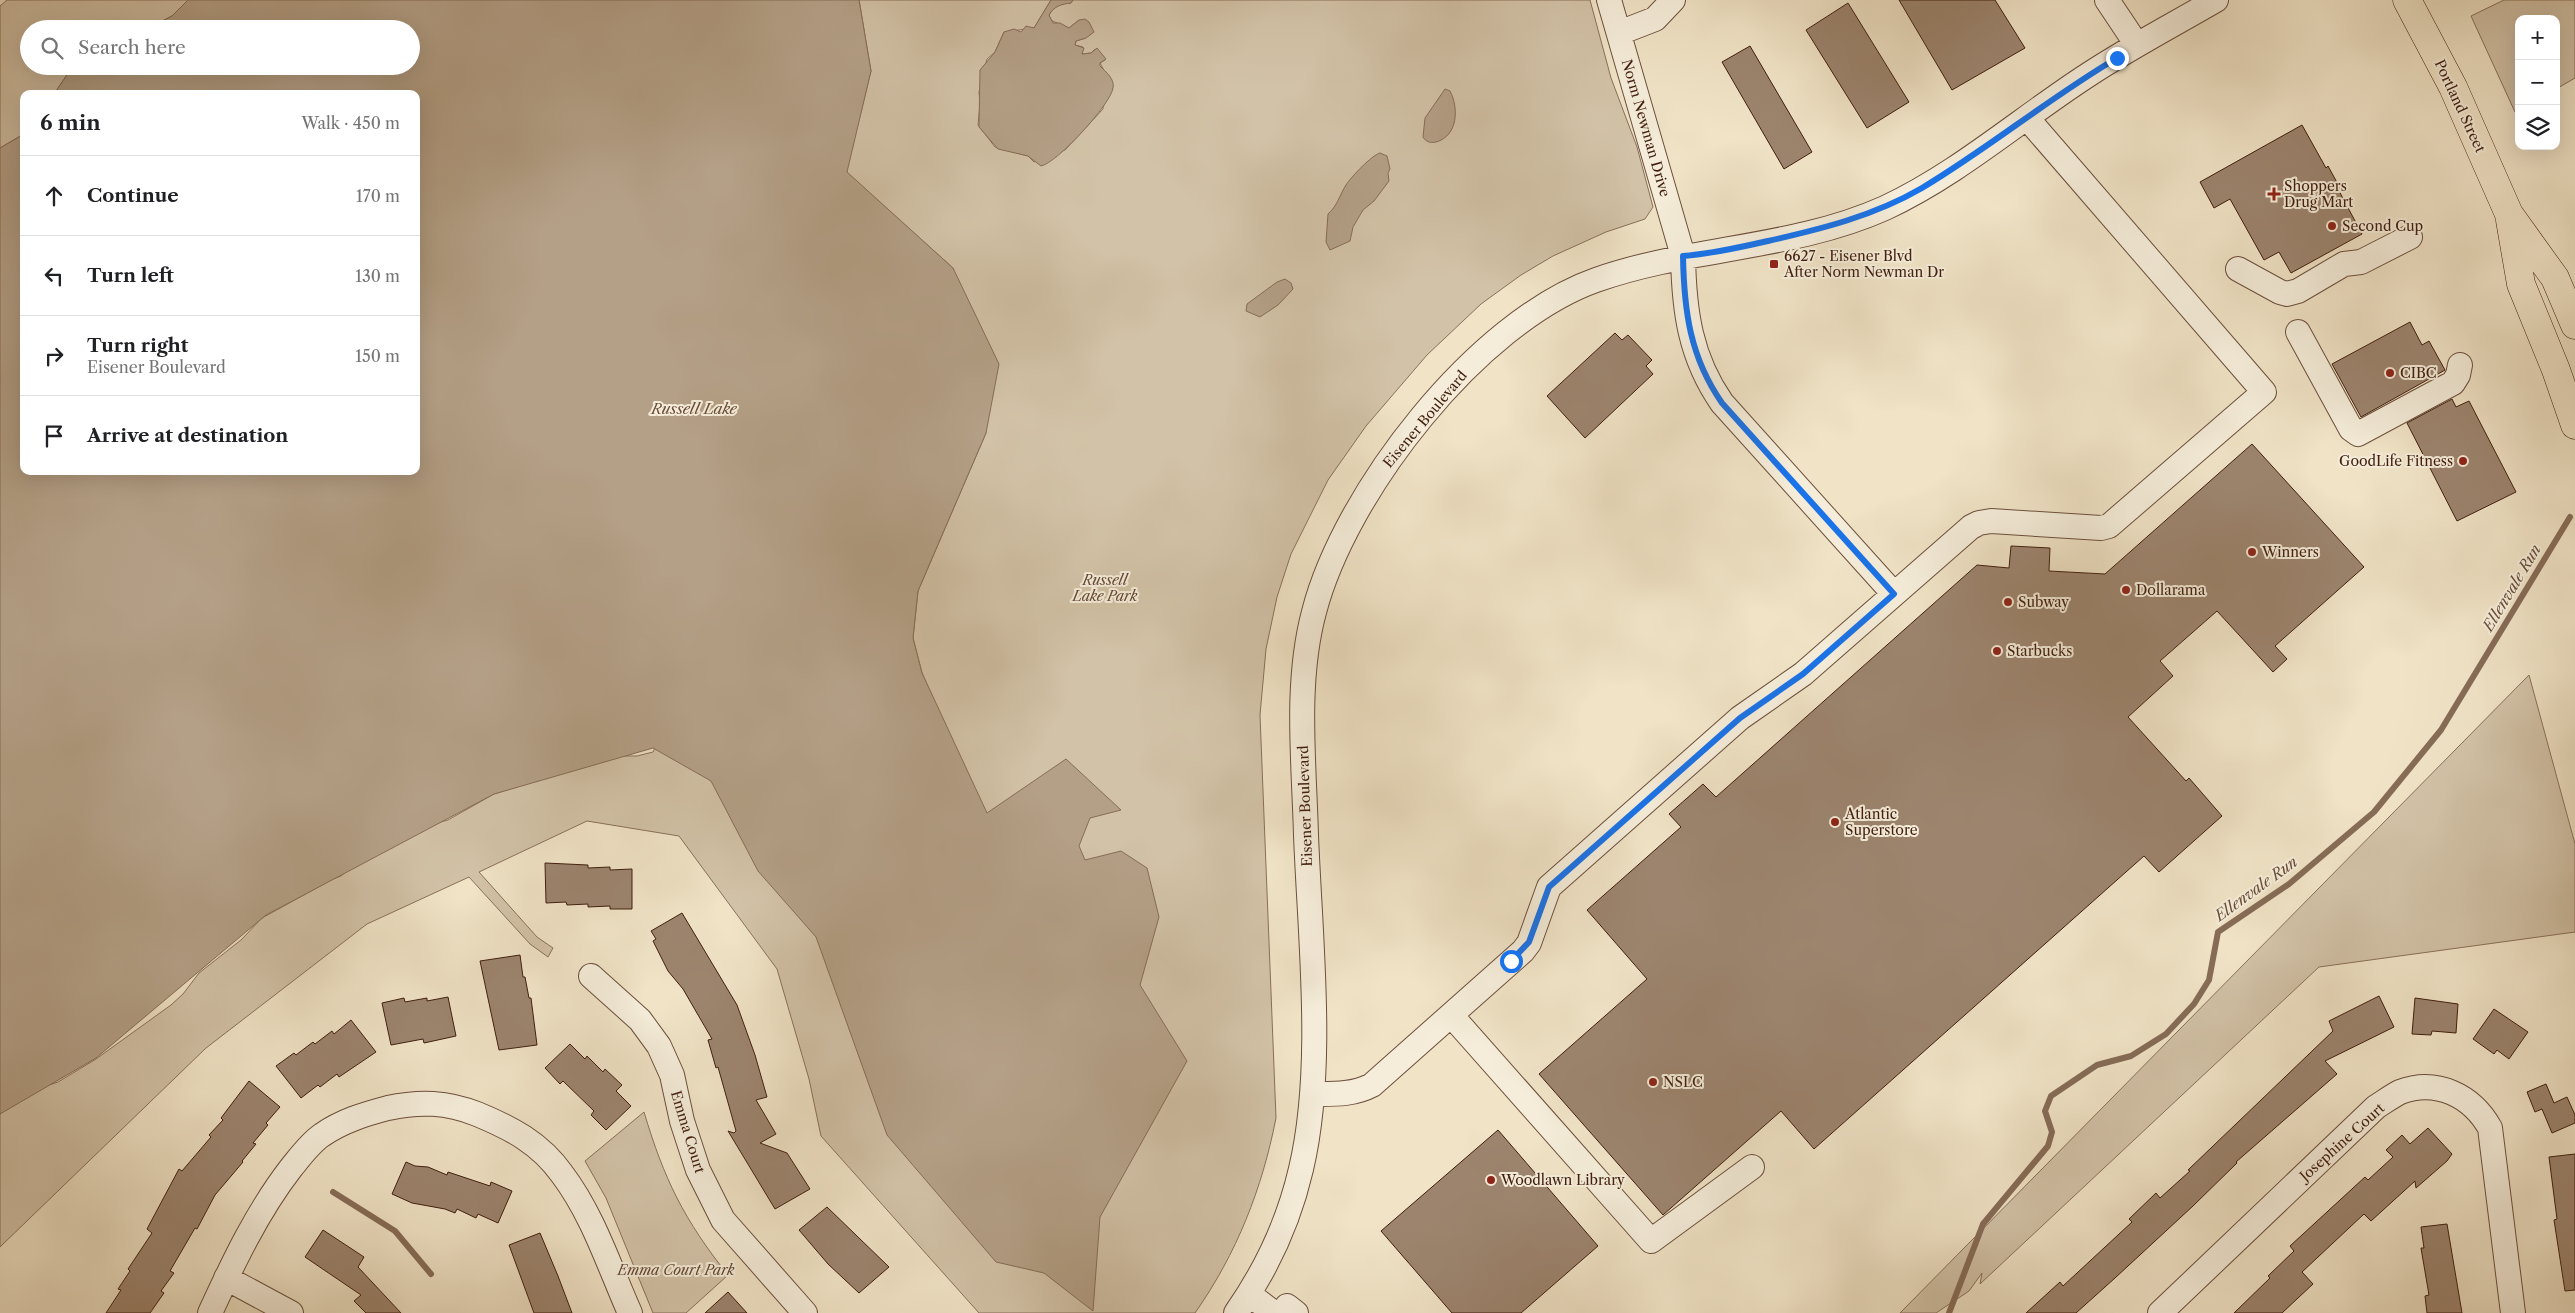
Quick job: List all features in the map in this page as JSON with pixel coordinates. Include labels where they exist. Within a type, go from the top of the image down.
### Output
[{"type":"main road","name":"Portland Street","points":[[2407,0],[2453,87],[2509,214],[2555,278],[2575,325]]},
{"type":"main road","name":"Portland Street","points":[[2509,214],[2521,284],[2556,370],[2575,425]]},
{"type":"street","name":"Norm Newman Drive","points":[[1609,0],[1683,256],[1684,294],[1697,360],[1722,403],[1894,594]]},
{"type":"street","points":[[1619,33],[1655,20],[1672,0]]},
{"type":"street","points":[[2107,0],[2137,45]]},
{"type":"street","name":"Eisener Boulevard","points":[[1243,1304],[1270,1258],[1291,1203],[1302,1166],[1312,1094],[1314,1017],[1302,729],[1306,653],[1313,614],[1322,584],[1359,506],[1390,457],[1443,394],[1476,359],[1510,329],[1544,305],[1591,282],[1683,256],[1709,254],[1802,234],[1882,209],[1945,174],[2088,75],[2137,45],[2190,6],[2216,0]]},
{"type":"street","points":[[1312,1094],[1340,1094],[1360,1091],[1372,1085],[1523,951],[1529,942],[1549,887],[1740,718],[1803,674],[1962,533],[1979,523],[1991,521],[2102,528],[2115,523],[2264,392],[2027,118]]},
{"type":"street","points":[[2238,269],[2287,294],[2298,291],[2344,264],[2361,262],[2410,237]]},
{"type":"street","points":[[2298,332],[2351,430],[2358,434],[2453,382],[2458,375],[2460,365]]},
{"type":"street","name":"Emma Court","points":[[591,976],[640,1020],[659,1046],[672,1075],[682,1121],[698,1170],[723,1220],[805,1313]]},
{"type":"street","points":[[1451,1015],[1651,1242],[1752,1167]]},
{"type":"street","name":"Josephine Court","points":[[2160,1313],[2376,1107],[2398,1093],[2428,1088],[2443,1089],[2470,1102],[2483,1115],[2490,1128],[2513,1313]]},
{"type":"street","points":[[210,1313],[244,1242],[276,1188],[300,1157],[321,1136],[348,1120],[380,1110],[424,1102],[459,1107],[509,1128],[539,1147],[562,1173],[582,1204],[630,1313]]},
{"type":"street","points":[[226,1278],[291,1313]]},
{"type":"street","points":[[1243,1304],[1274,1313]]},
{"type":"street","points":[[1282,1313],[1288,1306],[1296,1313]]},
{"type":"green space","points":[[7,0],[188,0],[172,16],[164,20],[20,20],[20,75],[67,75],[57,90],[20,90],[20,136],[0,148],[0,6]]},
{"type":"green space","name":"Russell Lake Park","points":[[859,0],[1051,0],[1034,28],[1004,32],[995,52],[987,59],[979,92],[978,125],[995,147],[1028,156],[1034,162],[1065,150],[1103,109],[1106,74],[1100,63],[1105,60],[1095,49],[1091,53],[1082,54],[1083,47],[1075,45],[1076,41],[1086,38],[1079,20],[1069,28],[1050,20],[1049,15],[1056,7],[1061,4],[1071,3],[1073,0],[1590,0],[1611,78],[1637,147],[1653,207],[1645,219],[1606,232],[1553,256],[1521,275],[1481,304],[1427,355],[1366,426],[1328,480],[1291,554],[1277,597],[1266,649],[1260,715],[1276,1118],[1263,1170],[1246,1220],[1223,1267],[1195,1313],[979,1313],[821,1136],[809,1079],[777,969],[679,836],[587,821],[479,872],[537,937],[553,948],[548,957],[530,944],[469,877],[367,924],[206,1048],[0,1247],[0,1107],[31,1091],[58,1082],[96,1059],[171,1005],[183,994],[199,973],[241,940],[262,918],[341,876],[349,869],[419,828],[448,820],[494,794],[616,756],[637,756],[653,752],[655,748],[997,847],[922,673],[913,638],[918,591],[986,433],[953,268],[846,172],[871,71]]},
{"type":"green space","points":[[2504,0],[2575,0],[2575,78],[2560,87],[2560,15],[2515,15],[2515,112],[2471,16]]},
{"type":"green space","points":[[2529,675],[2575,844],[2575,932],[2319,967],[1980,1284],[1982,1273],[1969,1291],[1936,1313],[1900,1313]]},
{"type":"green space","name":"Emma Court Park","points":[[644,1112],[659,1158],[677,1198],[699,1236],[728,1275],[686,1313],[653,1313],[606,1198],[585,1161]]},
{"type":"water","name":"Russell Lake","points":[[188,0],[859,0],[871,71],[847,172],[953,268],[999,364],[986,433],[918,591],[913,638],[922,673],[987,813],[1066,759],[1121,810],[1090,818],[1079,846],[1085,860],[1121,851],[1147,868],[1159,917],[1140,985],[1187,1061],[1100,1217],[1093,1311],[1044,1273],[996,1262],[887,1135],[816,937],[758,871],[711,781],[653,748],[494,794],[266,915],[96,1058],[0,1114],[0,148],[20,136],[20,475],[420,475],[420,90],[57,90],[67,75],[420,75],[420,20],[164,20],[172,16]]},
{"type":"water","points":[[1051,0],[1073,0],[1071,3],[1061,5],[1051,12],[1049,15],[1053,23],[1060,23],[1069,28],[1079,20],[1085,19],[1089,22],[1094,32],[1086,38],[1076,41],[1075,45],[1084,48],[1082,54],[1091,53],[1097,48],[1106,59],[1100,63],[1100,66],[1110,76],[1113,88],[1103,107],[1082,132],[1059,155],[1041,166],[1028,156],[998,149],[979,127],[980,70],[995,52],[1004,32],[1014,29],[1021,32],[1026,26],[1034,28]]},
{"type":"water","points":[[1445,89],[1450,91],[1453,98],[1455,121],[1449,134],[1443,139],[1436,142],[1428,142],[1423,137],[1425,118]]},
{"type":"water","points":[[1380,153],[1387,156],[1390,169],[1388,173],[1389,181],[1374,201],[1363,210],[1353,227],[1350,241],[1330,250],[1326,242],[1328,214],[1352,177],[1367,162]]},
{"type":"water","points":[[1285,279],[1291,283],[1293,289],[1278,305],[1260,317],[1246,311],[1247,304],[1277,282]]},
{"type":"building","points":[[1899,0],[1995,0],[2025,48],[1952,90]]},
{"type":"building","points":[[1848,3],[1909,102],[1867,128],[1806,30]]},
{"type":"building","points":[[1750,46],[1812,152],[1784,169],[1722,62]]},
{"type":"building","name":"Shoppers Drug Mart","points":[[2302,125],[2326,168],[2328,166],[2362,234],[2291,273],[2279,252],[2264,260],[2230,199],[2214,208],[2200,182]]},
{"type":"building","name":"CIBC","points":[[2410,322],[2422,345],[2429,341],[2445,370],[2361,417],[2332,364]]},
{"type":"building","points":[[1615,333],[1622,340],[1628,335],[1652,360],[1646,366],[1653,374],[1585,438],[1547,396]]},
{"type":"building","points":[[2452,399],[2456,407],[2469,401],[2516,492],[2457,521],[2407,423]]},
{"type":"building","points":[[2252,444],[2364,567],[2275,646],[2287,659],[2273,672],[2217,611],[2160,661],[2173,676],[2128,717],[2186,781],[2189,778],[2222,816],[2159,872],[2144,856],[1814,1149],[1781,1111],[1663,1215],[1539,1074],[1647,979],[1587,910],[1681,827],[1669,814],[1703,784],[1716,797],[1977,565],[2009,568],[2011,546],[2050,548],[2049,571],[2105,574]]},
{"type":"building","points":[[545,863],[588,865],[588,868],[610,867],[610,870],[632,869],[632,909],[610,909],[610,906],[588,907],[588,904],[567,905],[566,902],[546,903]]},
{"type":"building","points":[[682,913],[737,1005],[755,1055],[767,1097],[756,1100],[776,1134],[760,1143],[787,1153],[810,1189],[775,1209],[728,1131],[734,1133],[736,1131],[718,1067],[716,1068],[708,1040],[712,1039],[683,989],[668,971],[653,941],[656,939],[651,931]]},
{"type":"building","points":[[520,955],[523,977],[525,977],[529,998],[531,998],[537,1045],[499,1050],[480,961]]},
{"type":"building","points":[[2379,996],[2394,1027],[2325,1061],[2337,1074],[2236,1162],[2193,1206],[2115,1278],[2076,1313],[2026,1313],[2060,1282],[2063,1286],[2132,1222],[2129,1219],[2156,1193],[2160,1198],[2190,1171],[2188,1170],[2333,1031],[2329,1021]]},
{"type":"building","points":[[448,997],[456,1036],[424,1043],[423,1039],[391,1045],[382,1003],[404,998],[405,1002],[427,998],[427,1001]]},
{"type":"building","points":[[2415,998],[2458,1004],[2456,1033],[2432,1031],[2431,1035],[2412,1034]]},
{"type":"building","points":[[2494,1009],[2528,1032],[2509,1059],[2497,1050],[2494,1054],[2473,1039]]},
{"type":"building","points":[[351,1020],[376,1052],[339,1077],[337,1074],[320,1087],[318,1085],[301,1098],[276,1066],[294,1053],[296,1055],[313,1042],[315,1044],[332,1031],[334,1034]]},
{"type":"building","points":[[570,1044],[585,1059],[587,1056],[603,1072],[605,1069],[622,1085],[616,1091],[631,1106],[606,1130],[591,1115],[594,1111],[563,1081],[560,1084],[545,1068]]},
{"type":"building","points":[[249,1081],[280,1107],[266,1123],[268,1125],[253,1143],[256,1144],[243,1162],[215,1195],[197,1229],[195,1228],[170,1271],[174,1273],[161,1291],[164,1293],[150,1313],[106,1313],[121,1290],[118,1289],[130,1271],[128,1269],[152,1233],[147,1229],[179,1169],[182,1171],[211,1137],[209,1135],[223,1120],[221,1118]]},
{"type":"building","points":[[2546,1084],[2554,1103],[2567,1097],[2575,1115],[2575,1123],[2552,1133],[2542,1109],[2535,1112],[2527,1092]]},
{"type":"building","points":[[2428,1128],[2452,1154],[2447,1161],[2416,1188],[2415,1181],[2371,1221],[2364,1214],[2302,1272],[2313,1284],[2282,1313],[2234,1313],[2270,1278],[2268,1276],[2294,1251],[2290,1246],[2365,1177],[2368,1180],[2393,1157],[2386,1150],[2402,1135],[2410,1144]]},
{"type":"building","name":"Woodlawn Library","points":[[1498,1130],[1598,1246],[1521,1313],[1452,1313],[1381,1231]]},
{"type":"building","points":[[2575,1154],[2575,1290],[2565,1291],[2554,1220],[2557,1219],[2549,1157]]},
{"type":"building","points":[[406,1162],[415,1166],[428,1167],[447,1175],[448,1172],[490,1186],[491,1182],[512,1191],[498,1223],[478,1214],[476,1218],[457,1209],[455,1213],[445,1209],[412,1203],[392,1194]]},
{"type":"building","points":[[827,1207],[889,1267],[859,1293],[828,1264],[799,1230]]},
{"type":"building","points":[[2447,1224],[2462,1313],[2427,1313],[2425,1296],[2429,1295],[2421,1248],[2424,1248],[2421,1227]]},
{"type":"building","points":[[323,1230],[364,1257],[358,1267],[401,1313],[366,1313],[354,1301],[361,1295],[305,1257]]},
{"type":"building","points":[[540,1233],[572,1313],[534,1313],[509,1245]]},
{"type":"building","points":[[728,1292],[747,1313],[705,1313]]},
{"type":"waterway","name":"Ellenvale Run","points":[[1949,1313],[1983,1224],[2048,1146],[2052,1132],[2045,1111],[2051,1096],[2097,1065],[2131,1056],[2166,1034],[2194,1004],[2209,980],[2218,932],[2289,884],[2374,812],[2441,730],[2570,517]]},
{"type":"waterway","points":[[333,1192],[395,1231],[431,1274]]},
{"type":"place","name":"Shoppers Drug Mart","points":[[2274,194]]},
{"type":"place","name":"Second Cup","points":[[2332,226]]},
{"type":"place","name":"6627 - Eisener Blvd After Norm Newman Dr","points":[[1774,264]]},
{"type":"place","name":"CIBC","points":[[2390,373]]},
{"type":"place","name":"GoodLife Fitness","points":[[2463,461]]},
{"type":"place","name":"Winners","points":[[2252,552]]},
{"type":"place","name":"Dollarama","points":[[2126,590]]},
{"type":"place","name":"Subway","points":[[2008,602]]},
{"type":"place","name":"Starbucks","points":[[1997,651]]},
{"type":"place","name":"Atlantic Superstore","points":[[1835,822]]},
{"type":"place","name":"NSLC","points":[[1653,1082]]},
{"type":"place","name":"Woodlawn Library","points":[[1491,1180]]},
{"type":"route","points":[[1511,961],[1523,951],[1529,942],[1549,887],[1751,708],[1803,674],[1894,594],[1722,403],[1707,380],[1697,360],[1684,294],[1683,256],[1709,254],[1802,234],[1882,209],[1961,164],[2088,75],[2117,58]]}]
